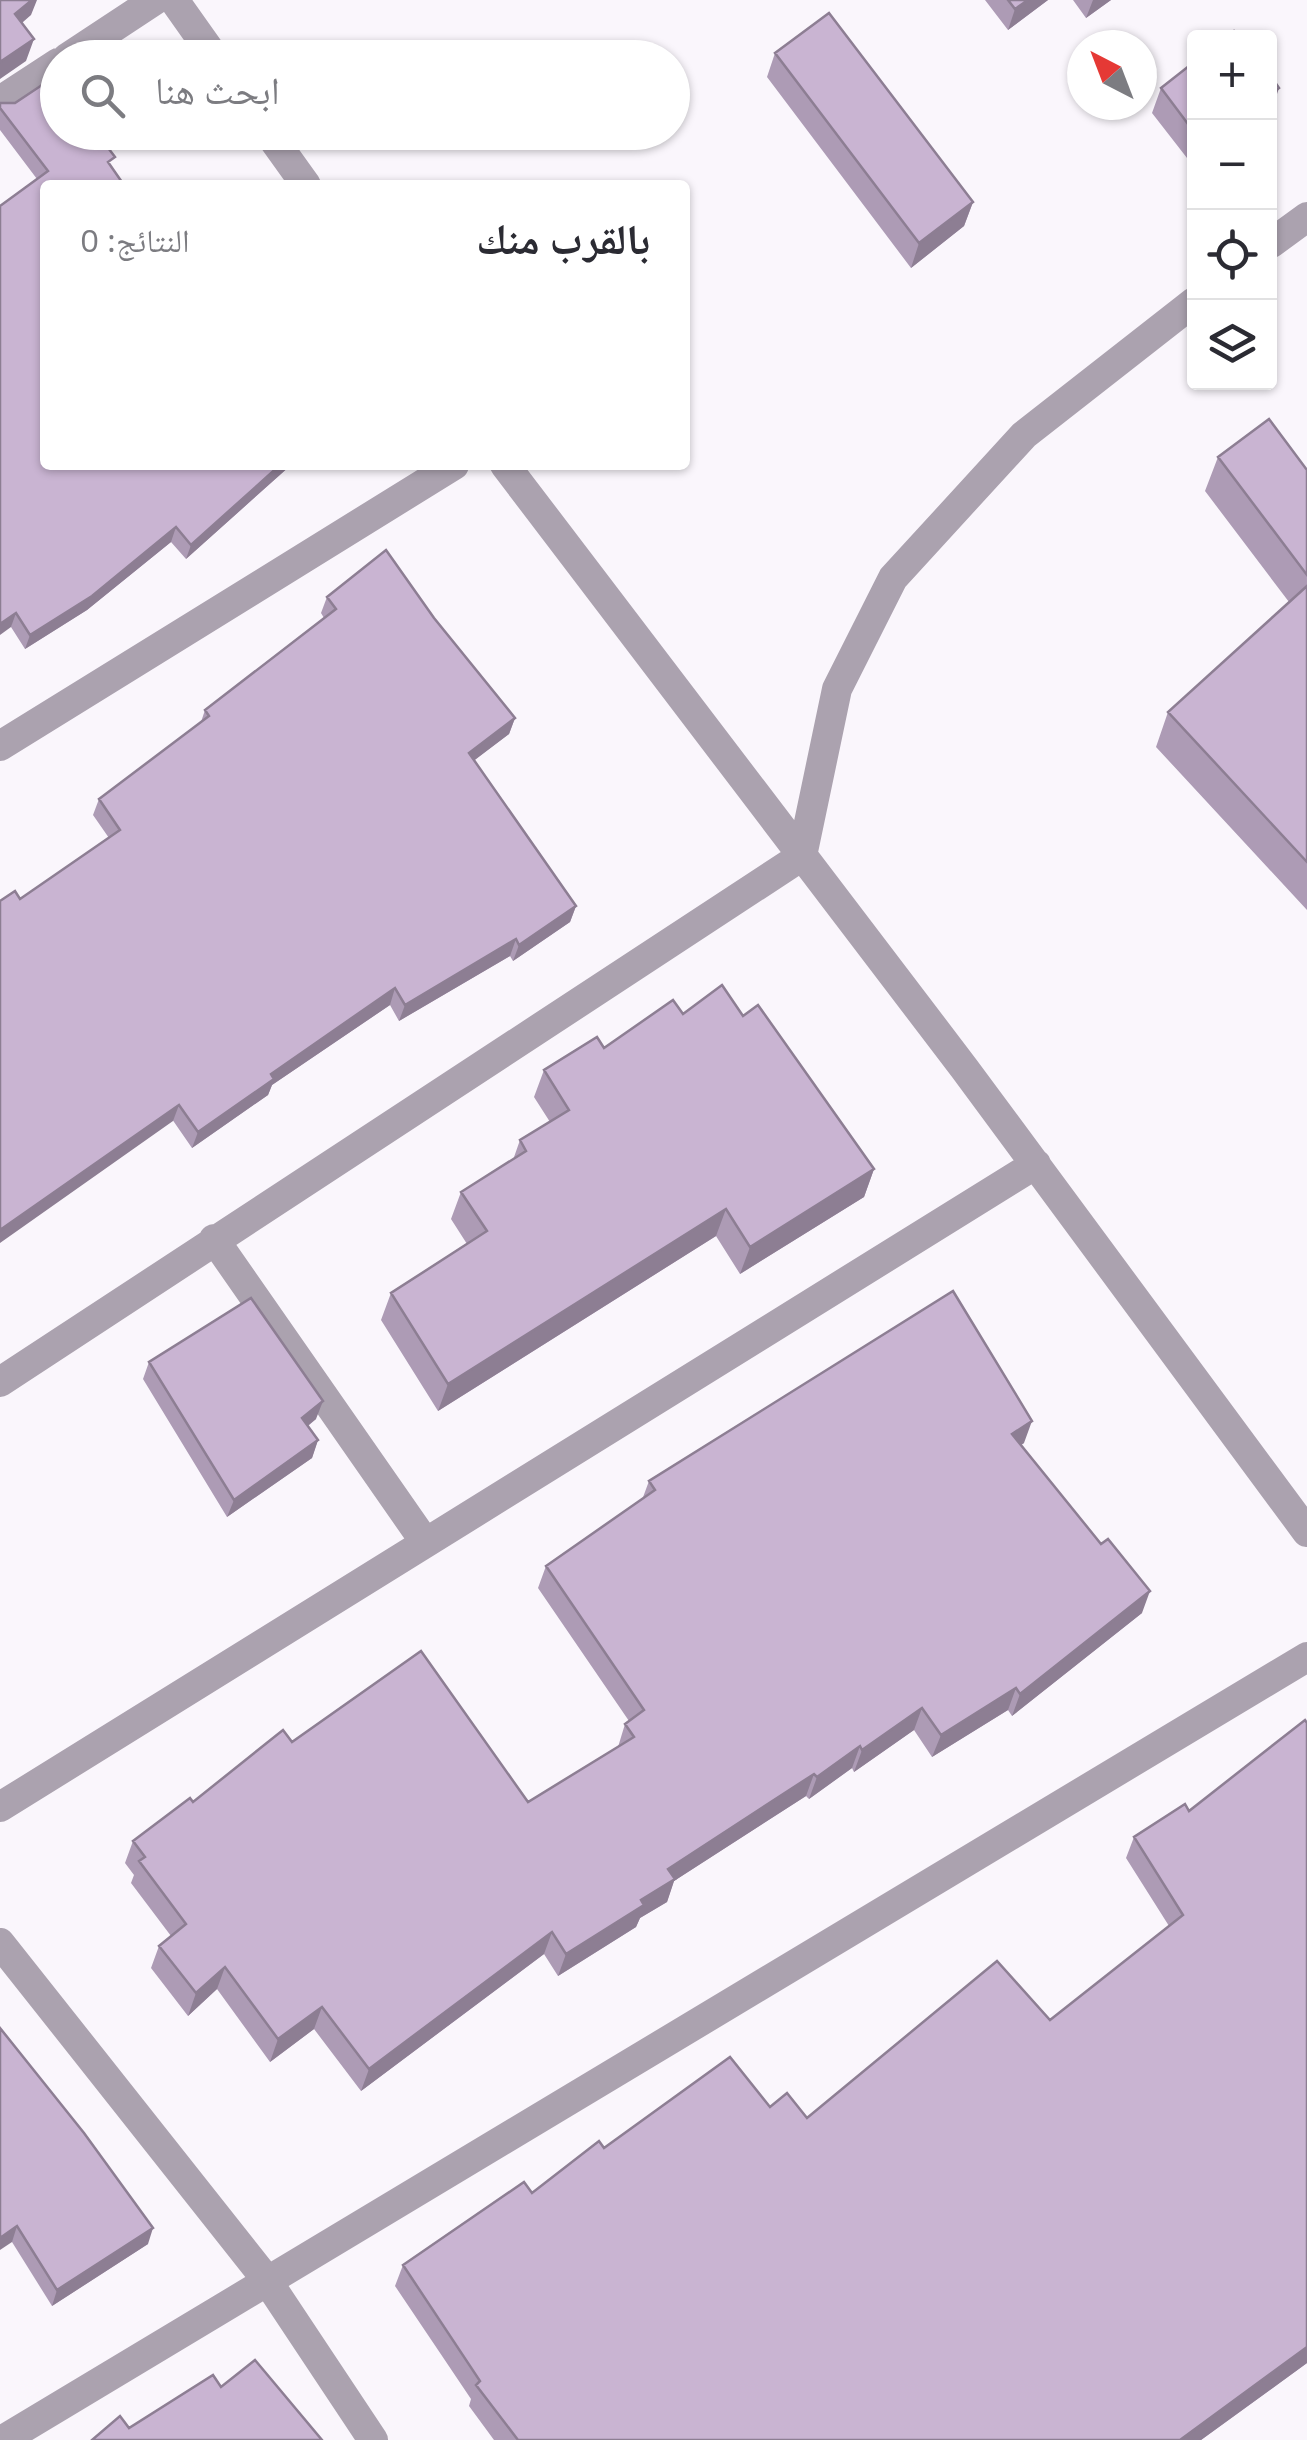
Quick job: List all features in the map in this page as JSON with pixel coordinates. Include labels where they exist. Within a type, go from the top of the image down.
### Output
[{"type":"street","points":[[95,40],[156,0]]},
{"type":"street","points":[[174,0],[202,40]]},
{"type":"street","points":[[0,101],[40,75]]},
{"type":"street","points":[[281,150],[302,180]]},
{"type":"street","points":[[1277,239],[1307,217]]},
{"type":"street","points":[[0,1382],[802,856],[838,689],[893,578],[1024,435],[1187,307]]},
{"type":"street","points":[[0,746],[446,470]]},
{"type":"street","points":[[509,470],[1036,1164],[1307,1532]]},
{"type":"street","points":[[0,1807],[1036,1164]]},
{"type":"street","points":[[214,1239],[426,1542]]},
{"type":"street","points":[[3,2440],[1307,1657]]},
{"type":"street","points":[[0,1943],[266,2279],[373,2440]]},
{"type":"building","points":[[0,0],[32,0],[15,14],[34,39],[0,62]]},
{"type":"building","points":[[1008,0],[1028,0],[1015,9]]},
{"type":"building","points":[[829,13],[973,202],[919,243],[775,53]]},
{"type":"building","points":[[1187,68],[1187,123],[1161,88]]},
{"type":"building","points":[[40,86],[40,150],[110,150],[115,157],[108,162],[121,180],[40,180],[40,470],[274,470],[191,545],[176,527],[92,596],[30,635],[16,613],[0,624],[0,206],[48,171],[0,108],[0,103],[15,103]]},
{"type":"building","points":[[1269,419],[1307,470],[1307,575],[1218,457]]},
{"type":"building","points":[[386,550],[434,618],[515,718],[469,753],[576,906],[519,945],[516,939],[405,1005],[395,988],[271,1074],[274,1079],[198,1132],[179,1105],[0,1230],[0,901],[15,891],[20,899],[120,830],[99,799],[209,716],[205,710],[336,609],[327,597]]},
{"type":"building","points":[[1307,586],[1307,862],[1168,712]]},
{"type":"building","points":[[722,985],[743,1016],[758,1005],[874,1169],[750,1247],[726,1209],[448,1384],[391,1293],[487,1231],[461,1192],[526,1151],[520,1140],[569,1110],[544,1070],[597,1037],[604,1048],[673,1000],[683,1014]]},
{"type":"building","points":[[953,1291],[1032,1421],[1012,1434],[1101,1544],[1108,1539],[1150,1591],[1020,1694],[1016,1688],[941,1735],[922,1708],[862,1750],[860,1746],[817,1777],[814,1774],[668,1869],[675,1879],[641,1900],[644,1905],[566,1954],[552,1932],[369,2069],[322,2007],[278,2039],[225,1967],[196,1993],[159,1946],[186,1924],[139,1861],[145,1857],[133,1841],[190,1798],[193,1802],[283,1730],[292,1742],[421,1651],[528,1802],[634,1737],[625,1724],[644,1710],[546,1566],[655,1490],[649,1481]]},
{"type":"building","points":[[251,1298],[323,1401],[302,1418],[318,1440],[234,1500],[149,1362]]},
{"type":"building","points":[[1305,1720],[1307,2347],[1180,2440],[518,2440],[476,2385],[480,2381],[403,2265],[524,2182],[532,2193],[599,2141],[604,2148],[730,2057],[770,2107],[787,2093],[807,2118],[997,1961],[1050,2020],[1183,1915],[1134,1837],[1185,1804],[1189,1811]]},
{"type":"building","points":[[0,2028],[153,2228],[57,2290],[17,2226],[0,2238]]},
{"type":"building","points":[[255,2360],[322,2440],[92,2440],[120,2416],[129,2428],[213,2375],[221,2387]]}]
